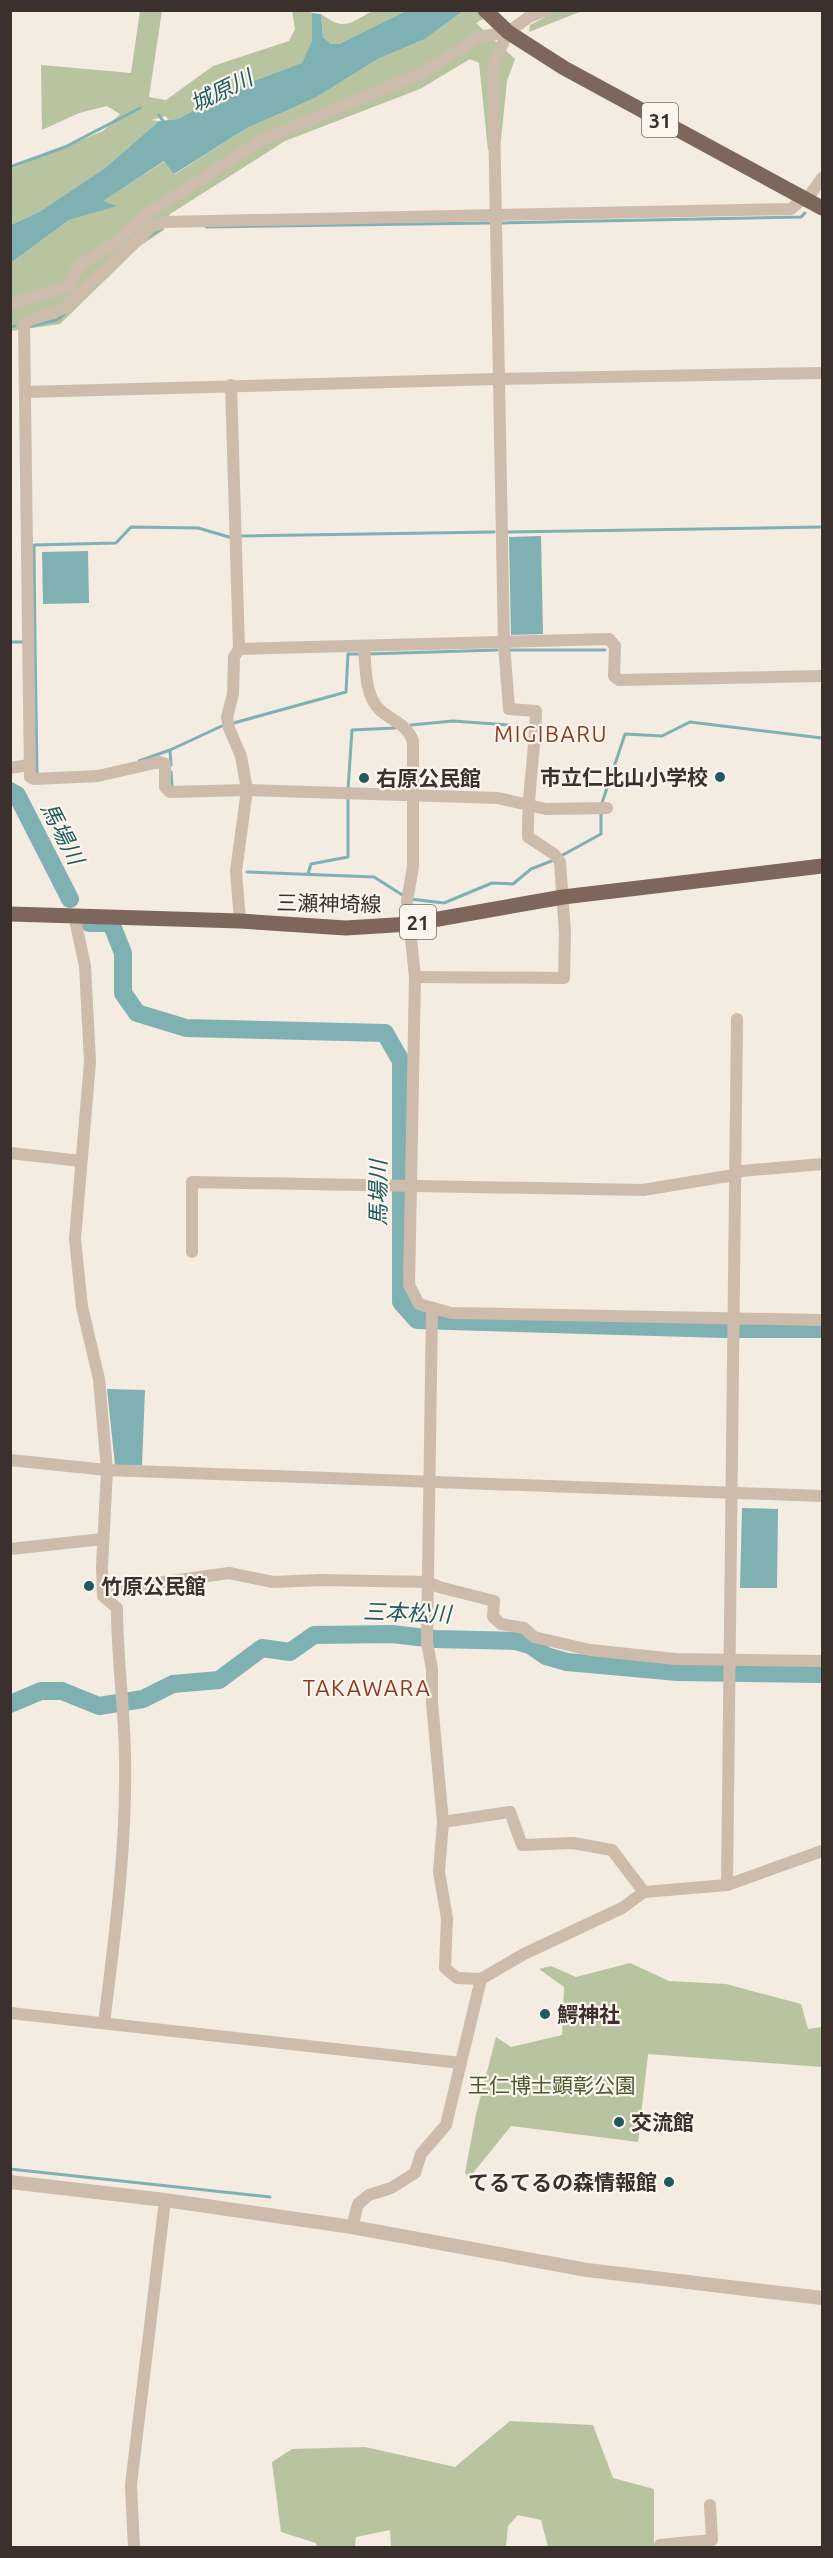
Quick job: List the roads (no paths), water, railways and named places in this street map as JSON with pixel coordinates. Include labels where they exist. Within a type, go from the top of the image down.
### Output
[{"type":"main road","name":"31","points":[[485,10],[505,29],[564,68],[822,208]]},
{"type":"main road","name":"三瀬神埼線","points":[[10,914],[240,921],[346,928],[410,924],[563,897],[822,866]]},
{"type":"street","points":[[74,289],[74,274],[83,263],[112,245],[145,215],[264,139],[422,73],[479,37],[505,29],[546,10]]},
{"type":"street","points":[[415,977],[564,978],[560,862],[554,854],[528,837],[527,804],[535,751],[536,711],[509,709],[504,644],[493,65],[505,29]]},
{"type":"street","points":[[607,808],[546,809],[498,798],[247,790],[170,792],[165,787],[165,764],[159,762],[98,776],[34,779],[30,777],[28,765],[24,324],[28,320],[50,315],[64,308],[74,289],[151,227],[164,222],[791,209],[799,202],[807,200],[822,178]]},
{"type":"street","points":[[10,304],[74,289]]},
{"type":"street","points":[[25,392],[231,385],[822,373]]},
{"type":"street","points":[[231,385],[239,649],[232,663],[233,694],[228,725],[242,756],[247,790],[236,871],[240,921]]},
{"type":"street","points":[[10,486],[25,486]]},
{"type":"street","points":[[239,649],[504,644],[609,639],[615,646],[614,676],[619,681],[822,676]]},
{"type":"street","points":[[364,647],[369,694],[379,709],[409,730],[413,741],[413,867],[408,896],[415,977],[412,1023],[408,1285],[419,1304],[451,1313],[822,1320]]},
{"type":"street","points":[[10,768],[28,765]]},
{"type":"street","points":[[74,915],[85,966],[90,1062],[75,1239],[82,1307],[99,1379],[107,1470],[102,1567],[105,1590],[103,1596],[117,1608],[117,1657],[122,1695],[125,1774],[122,1875],[104,2024]]},
{"type":"street","points":[[727,1885],[737,1020]]},
{"type":"street","points":[[10,1153],[81,1161]]},
{"type":"street","points":[[192,1252],[192,1182],[643,1190],[734,1175],[741,1171],[822,1164]]},
{"type":"street","points":[[432,1309],[427,1642],[432,1669],[432,1703],[443,1822],[438,1872],[447,1918],[445,1968],[457,1978],[481,1979],[524,1954],[622,1908],[644,1892],[727,1885],[822,1851]]},
{"type":"street","points":[[10,1460],[107,1470],[822,1496]]},
{"type":"street","points":[[10,1549],[103,1539]]},
{"type":"street","points":[[105,1590],[229,1573],[273,1582],[321,1580],[428,1582],[494,1601],[493,1617],[501,1624],[524,1628],[534,1637],[553,1644],[675,1659],[822,1661]]},
{"type":"street","points":[[443,1822],[510,1812],[522,1845],[573,1843],[612,1850],[644,1892]]},
{"type":"street","points":[[352,2227],[358,2204],[369,2195],[391,2188],[415,2173],[421,2154],[446,2125],[481,1979]]},
{"type":"street","points":[[10,2013],[461,2063]]},
{"type":"street","points":[[10,2182],[165,2200],[352,2227],[587,2270],[822,2298]]},
{"type":"street","points":[[134,2547],[131,2485],[165,2200]]},
{"type":"street","points":[[660,2547],[712,2540],[710,2505]]},
{"type":"water","points":[[406,11],[463,11],[425,39],[378,59],[315,98],[247,128],[174,174],[164,161],[103,201],[117,206],[69,220],[11,263],[11,225],[39,212],[105,168],[159,121],[178,119],[237,87],[302,63],[312,41],[312,13],[321,14],[323,37],[331,44],[339,44]]},
{"type":"water","points":[[541,536],[543,634],[511,635],[509,537]]},
{"type":"water","points":[[88,551],[89,603],[43,604],[42,552]]},
{"type":"water","points":[[107,1389],[145,1390],[142,1465],[115,1465]]},
{"type":"water","points":[[742,1508],[778,1509],[777,1588],[740,1588]]},
{"type":"waterway","points":[[10,167],[65,147],[140,108]]},
{"type":"waterway","points":[[159,115],[165,124]]},
{"type":"waterway","points":[[501,223],[801,217],[805,213]]},
{"type":"waterway","points":[[206,227],[489,223]]},
{"type":"waterway","points":[[148,237],[161,229]]},
{"type":"waterway","points":[[31,326],[57,320],[64,314]]},
{"type":"waterway","points":[[10,327],[15,326]]},
{"type":"waterway","points":[[33,641],[35,641],[34,545],[116,543],[131,527],[198,528],[229,537]]},
{"type":"waterway","points":[[508,532],[822,527]]},
{"type":"waterway","points":[[242,536],[494,532]]},
{"type":"waterway","points":[[35,641],[37,774]]},
{"type":"waterway","points":[[10,642],[24,642]]},
{"type":"waterway","points":[[367,654],[497,650]]},
{"type":"waterway","points":[[510,650],[605,650]]},
{"type":"waterway","points":[[230,724],[346,692],[348,654],[360,654]]},
{"type":"waterway","points":[[411,725],[453,721],[509,725]]},
{"type":"waterway","points":[[601,806],[625,734],[662,736],[690,722],[822,738]]},
{"type":"waterway","points":[[139,761],[170,750],[224,725]]},
{"type":"waterway","points":[[348,789],[352,730],[395,728]]},
{"type":"waterway","points":[[170,751],[171,765]]},
{"type":"waterway","points":[[171,772],[174,788]]},
{"type":"waterway","name":"馬場川","points":[[10,791],[17,795],[70,899]]},
{"type":"waterway","points":[[308,874],[311,864],[348,857],[348,799]]},
{"type":"waterway","points":[[559,857],[601,834],[601,812]]},
{"type":"waterway","points":[[410,899],[444,903],[492,883],[513,884],[531,869],[554,860]]},
{"type":"waterway","points":[[247,872],[374,877],[404,896]]},
{"type":"waterway","name":"馬場川","points":[[89,923],[111,923],[123,953],[123,993],[137,1013],[186,1028],[385,1033],[401,1061],[401,1302],[417,1320],[724,1329],[822,1329]]},
{"type":"waterway","name":"三本松川","points":[[10,1704],[41,1691],[62,1691],[99,1706],[143,1699],[173,1684],[219,1680],[262,1648],[290,1652],[314,1635],[392,1634],[435,1639],[516,1641],[530,1645],[546,1656],[567,1662],[678,1672],[822,1674]]},
{"type":"waterway","points":[[10,2169],[270,2197]]},
{"type":"place","name":"市立仁比山小学校","points":[[720,777]]},
{"type":"place","name":"右原公民館","points":[[364,778]]},
{"type":"place","name":"竹原公民館","points":[[89,1586]]},
{"type":"place","name":"鰐神社","points":[[545,2014]]},
{"type":"place","name":"交流館","points":[[619,2122]]},
{"type":"place","name":"てるてるの森情報館","points":[[669,2182]]},
{"type":"district","name":"MIGIBARU","points":[[551,733]]},
{"type":"district","name":"TAKAWARA","points":[[367,1687]]},
{"type":"water label","name":"城原川","points":[[221,90]]},
{"type":"park label","name":"王仁博士顕彰公園","points":[[552,2085]]}]
